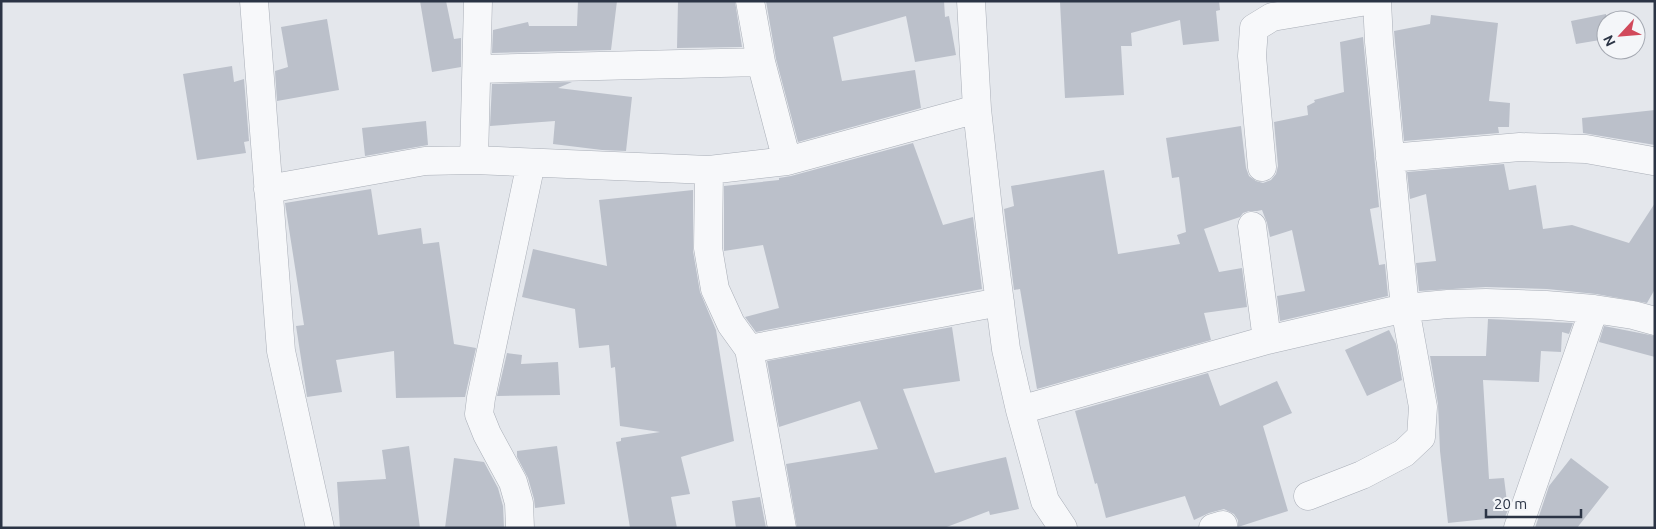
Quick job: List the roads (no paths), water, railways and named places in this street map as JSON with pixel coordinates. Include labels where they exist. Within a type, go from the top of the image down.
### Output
[{"type":"street","points":[[254,1],[281,351],[320,528]]},
{"type":"street","points":[[474,160],[478,1]]},
{"type":"street","points":[[750,1],[761,62],[787,161]]},
{"type":"street","points":[[971,1],[978,109],[1006,349],[1020,410],[1045,501],[1064,528]]},
{"type":"street","points":[[1262,167],[1252,56],[1254,28],[1272,17],[1367,1]]},
{"type":"street","points":[[1308,496],[1362,475],[1404,453],[1421,437],[1423,407],[1405,308],[1379,42],[1377,1]]},
{"type":"street","points":[[476,69],[761,62]]},
{"type":"street","points":[[268,189],[426,161],[474,160],[709,170],[787,161],[978,109]]},
{"type":"street","points":[[1390,158],[1520,147],[1586,149],[1653,161]]},
{"type":"street","points":[[520,528],[519,503],[513,482],[487,434],[479,414],[531,163]]},
{"type":"street","points":[[709,170],[708,248],[715,289],[731,324],[749,349],[782,528]]},
{"type":"street","points":[[1252,226],[1267,340]]},
{"type":"street","points":[[749,349],[1000,302]]},
{"type":"street","points":[[1020,410],[1267,340],[1405,308],[1486,303],[1594,309],[1633,315],[1655,321]]},
{"type":"street","points":[[1518,528],[1594,309]]}]
